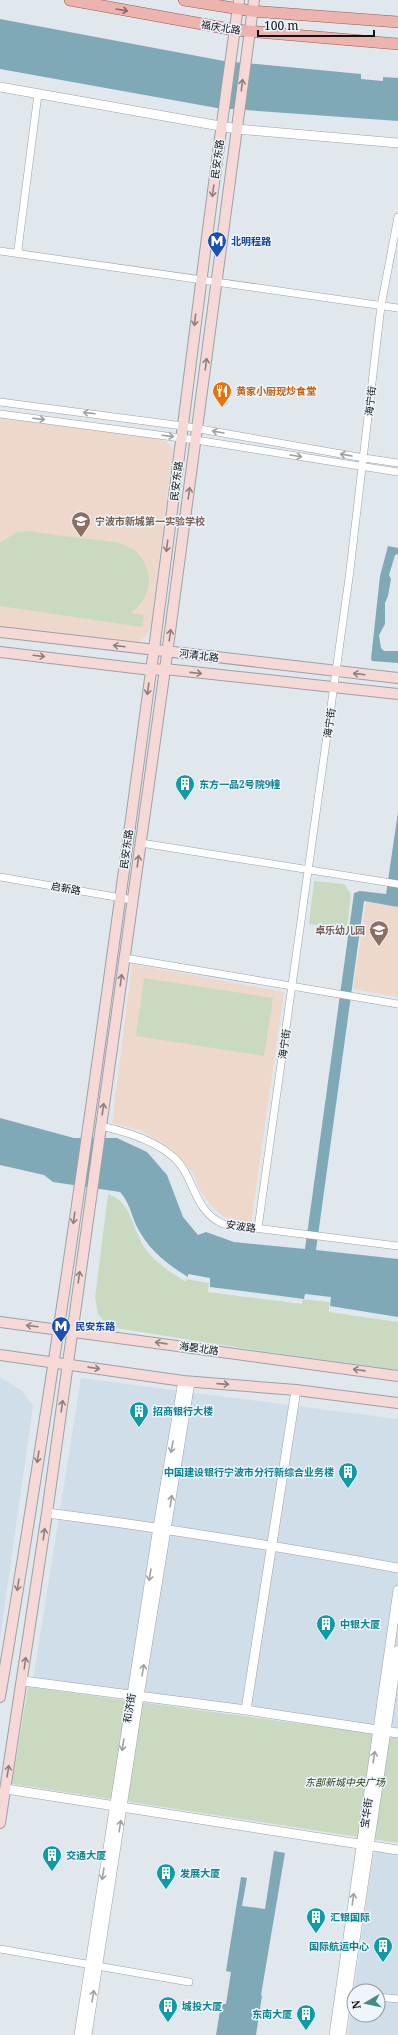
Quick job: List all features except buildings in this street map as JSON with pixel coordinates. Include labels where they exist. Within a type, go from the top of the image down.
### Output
[{"type":"main road","name":"福庆北路","points":[[70,0],[235,30],[398,44]]},
{"type":"main road","name":"福庆北路","points":[[184,0],[238,5],[252,11],[398,22]]},
{"type":"main road","name":"民安东路","points":[[6,1789],[47,1513],[124,958],[166,669],[254,0]]},
{"type":"main road","name":"民安东路","points":[[0,1697],[2,1666],[58,1329],[154,650],[182,438],[200,280],[238,5]]},
{"type":"main road","name":"河清北路","points":[[0,632],[398,678]]},
{"type":"main road","name":"河清北路","points":[[0,652],[151,670],[166,669],[398,694]]},
{"type":"main road","name":"海晏北路","points":[[0,1322],[72,1330],[398,1376]]},
{"type":"main road","points":[[0,1355],[187,1381],[296,1390],[398,1403]]},
{"type":"main road","points":[[0,1823],[6,1789]]},
{"type":"street","points":[[0,87],[222,127],[398,143]]},
{"type":"street","points":[[20,253],[18,249],[38,94]]},
{"type":"street","name":"海宁街","points":[[258,1228],[334,687],[364,458],[381,306],[398,217]]},
{"type":"street","points":[[0,251],[398,308]]},
{"type":"street","points":[[0,402],[197,428],[398,463]]},
{"type":"street","points":[[0,414],[196,440],[398,472]]},
{"type":"street","points":[[141,843],[398,884]]},
{"type":"street","name":"启新路","points":[[0,877],[133,900]]},
{"type":"street","points":[[124,958],[398,1004]]},
{"type":"street","name":"安波路","points":[[101,1126],[138,1137],[155,1145],[178,1163],[198,1202],[207,1214],[223,1224],[398,1246]]},
{"type":"street","name":"和济街","points":[[88,2035],[94,1966],[118,1806],[187,1381]]},
{"type":"street","points":[[246,1710],[296,1390]]},
{"type":"street","points":[[47,1513],[162,1528],[272,1545],[398,1568]]},
{"type":"street","name":"宝华街","points":[[334,2035],[382,1730],[398,1590]]},
{"type":"street","name":"宝华街","points":[[382,1730],[398,1650]]},
{"type":"street","points":[[23,1681],[246,1710],[398,1732]]},
{"type":"street","points":[[6,1789],[398,1850]]},
{"type":"street","name":"宝华街","points":[[352,1983],[365,1845]]},
{"type":"street","points":[[0,1949],[189,1982]]},
{"type":"street","name":"和济街","points":[[79,2035],[94,1966]]},
{"type":"street","points":[[386,1998],[398,1999]]},
{"type":"street","name":"宝华街","points":[[341,2035],[346,2014]]},
{"type":"shaded area","name":"宁波市新城第一实验学校","points":[[0,418],[157,438],[167,442],[173,449],[151,627],[146,637],[135,644],[0,627]]},
{"type":"shaded area","name":"卓乐幼儿园","points":[[366,902],[398,906],[398,997],[353,989]]},
{"type":"shaded area","points":[[132,964],[284,992],[251,1223],[226,1218],[213,1208],[201,1192],[193,1173],[170,1148],[140,1130],[112,1123]]},
{"type":"shaded area","points":[[0,1377],[21,1390],[33,1406],[0,1639]]},
{"type":"shaded area","points":[[81,1378],[398,1419],[398,1728],[33,1680]]},
{"type":"shaded area","points":[[379,1851],[398,1854],[398,2035],[348,2035],[350,2023],[386,2023],[386,1983],[355,1983],[373,1854]]},
{"type":"green space","points":[[28,531],[111,542],[121,544],[135,551],[144,561],[149,579],[148,590],[144,599],[131,613],[144,615],[142,627],[0,606],[0,543],[17,532]]},
{"type":"green space","points":[[314,881],[344,884],[351,894],[347,929],[309,924]]},
{"type":"green space","points":[[144,978],[273,998],[264,1056],[136,1036]]},
{"type":"green space","points":[[108,1194],[123,1204],[142,1243],[147,1251],[156,1260],[170,1272],[186,1282],[186,1279],[209,1283],[208,1292],[302,1304],[303,1299],[329,1302],[329,1312],[398,1322],[398,1370],[267,1352],[109,1327],[98,1314],[95,1298]]},
{"type":"green space","name":"东部新城中央广场","points":[[28,1687],[398,1737],[398,1843],[12,1784]]},
{"type":"water","points":[[0,19],[224,61],[361,74],[361,79],[383,81],[383,77],[398,78],[398,121],[217,108],[0,69]]},
{"type":"water","points":[[388,546],[398,548],[398,554],[395,555],[389,575],[391,579],[388,596],[385,603],[385,624],[379,635],[381,648],[384,651],[398,651],[398,663],[372,661],[371,659],[380,576]]},
{"type":"water","points":[[398,812],[398,907],[364,901],[316,1250],[398,1259],[398,1317],[330,1306],[331,1297],[305,1294],[304,1299],[210,1287],[210,1278],[188,1274],[188,1277],[158,1255],[141,1234],[128,1204],[120,1192],[53,1182],[44,1175],[0,1165],[0,1118],[74,1138],[117,1138],[147,1152],[167,1175],[183,1217],[198,1235],[206,1232],[234,1242],[305,1249],[354,893],[360,891],[386,894]]},
{"type":"water","points":[[274,1851],[285,1853],[261,1995],[256,2035],[216,2035],[221,2004],[226,2004],[231,1972],[226,1971],[241,1877],[247,1878],[242,1906],[265,1909]]},
{"type":"place","name":"北明程路","points":[[217,258]]},
{"type":"place","name":"黄家小厨现炒食堂","points":[[222,408]]},
{"type":"place","name":"宁波市新城第一实验学校","points":[[81,538]]},
{"type":"place","name":"东方一品2号院9幢","points":[[185,801]]},
{"type":"place","name":"卓乐幼儿园","points":[[379,947]]},
{"type":"place","name":"民安东路","points":[[61,1343]]},
{"type":"place","name":"招商银行大楼","points":[[139,1428]]},
{"type":"place","name":"中国建设银行宁波市分行新综合业务楼","points":[[348,1489]]},
{"type":"place","name":"中银大厦","points":[[326,1641]]},
{"type":"place","name":"交通大厦","points":[[52,1872]]},
{"type":"place","name":"发展大厦","points":[[166,1890]]},
{"type":"place","name":"汇银国际","points":[[316,1934]]},
{"type":"place","name":"国际航运中心","points":[[383,1963]]},
{"type":"place","name":"城投大厦","points":[[168,2023]]},
{"type":"place","name":"东南大厦","points":[[306,2031]]}]
